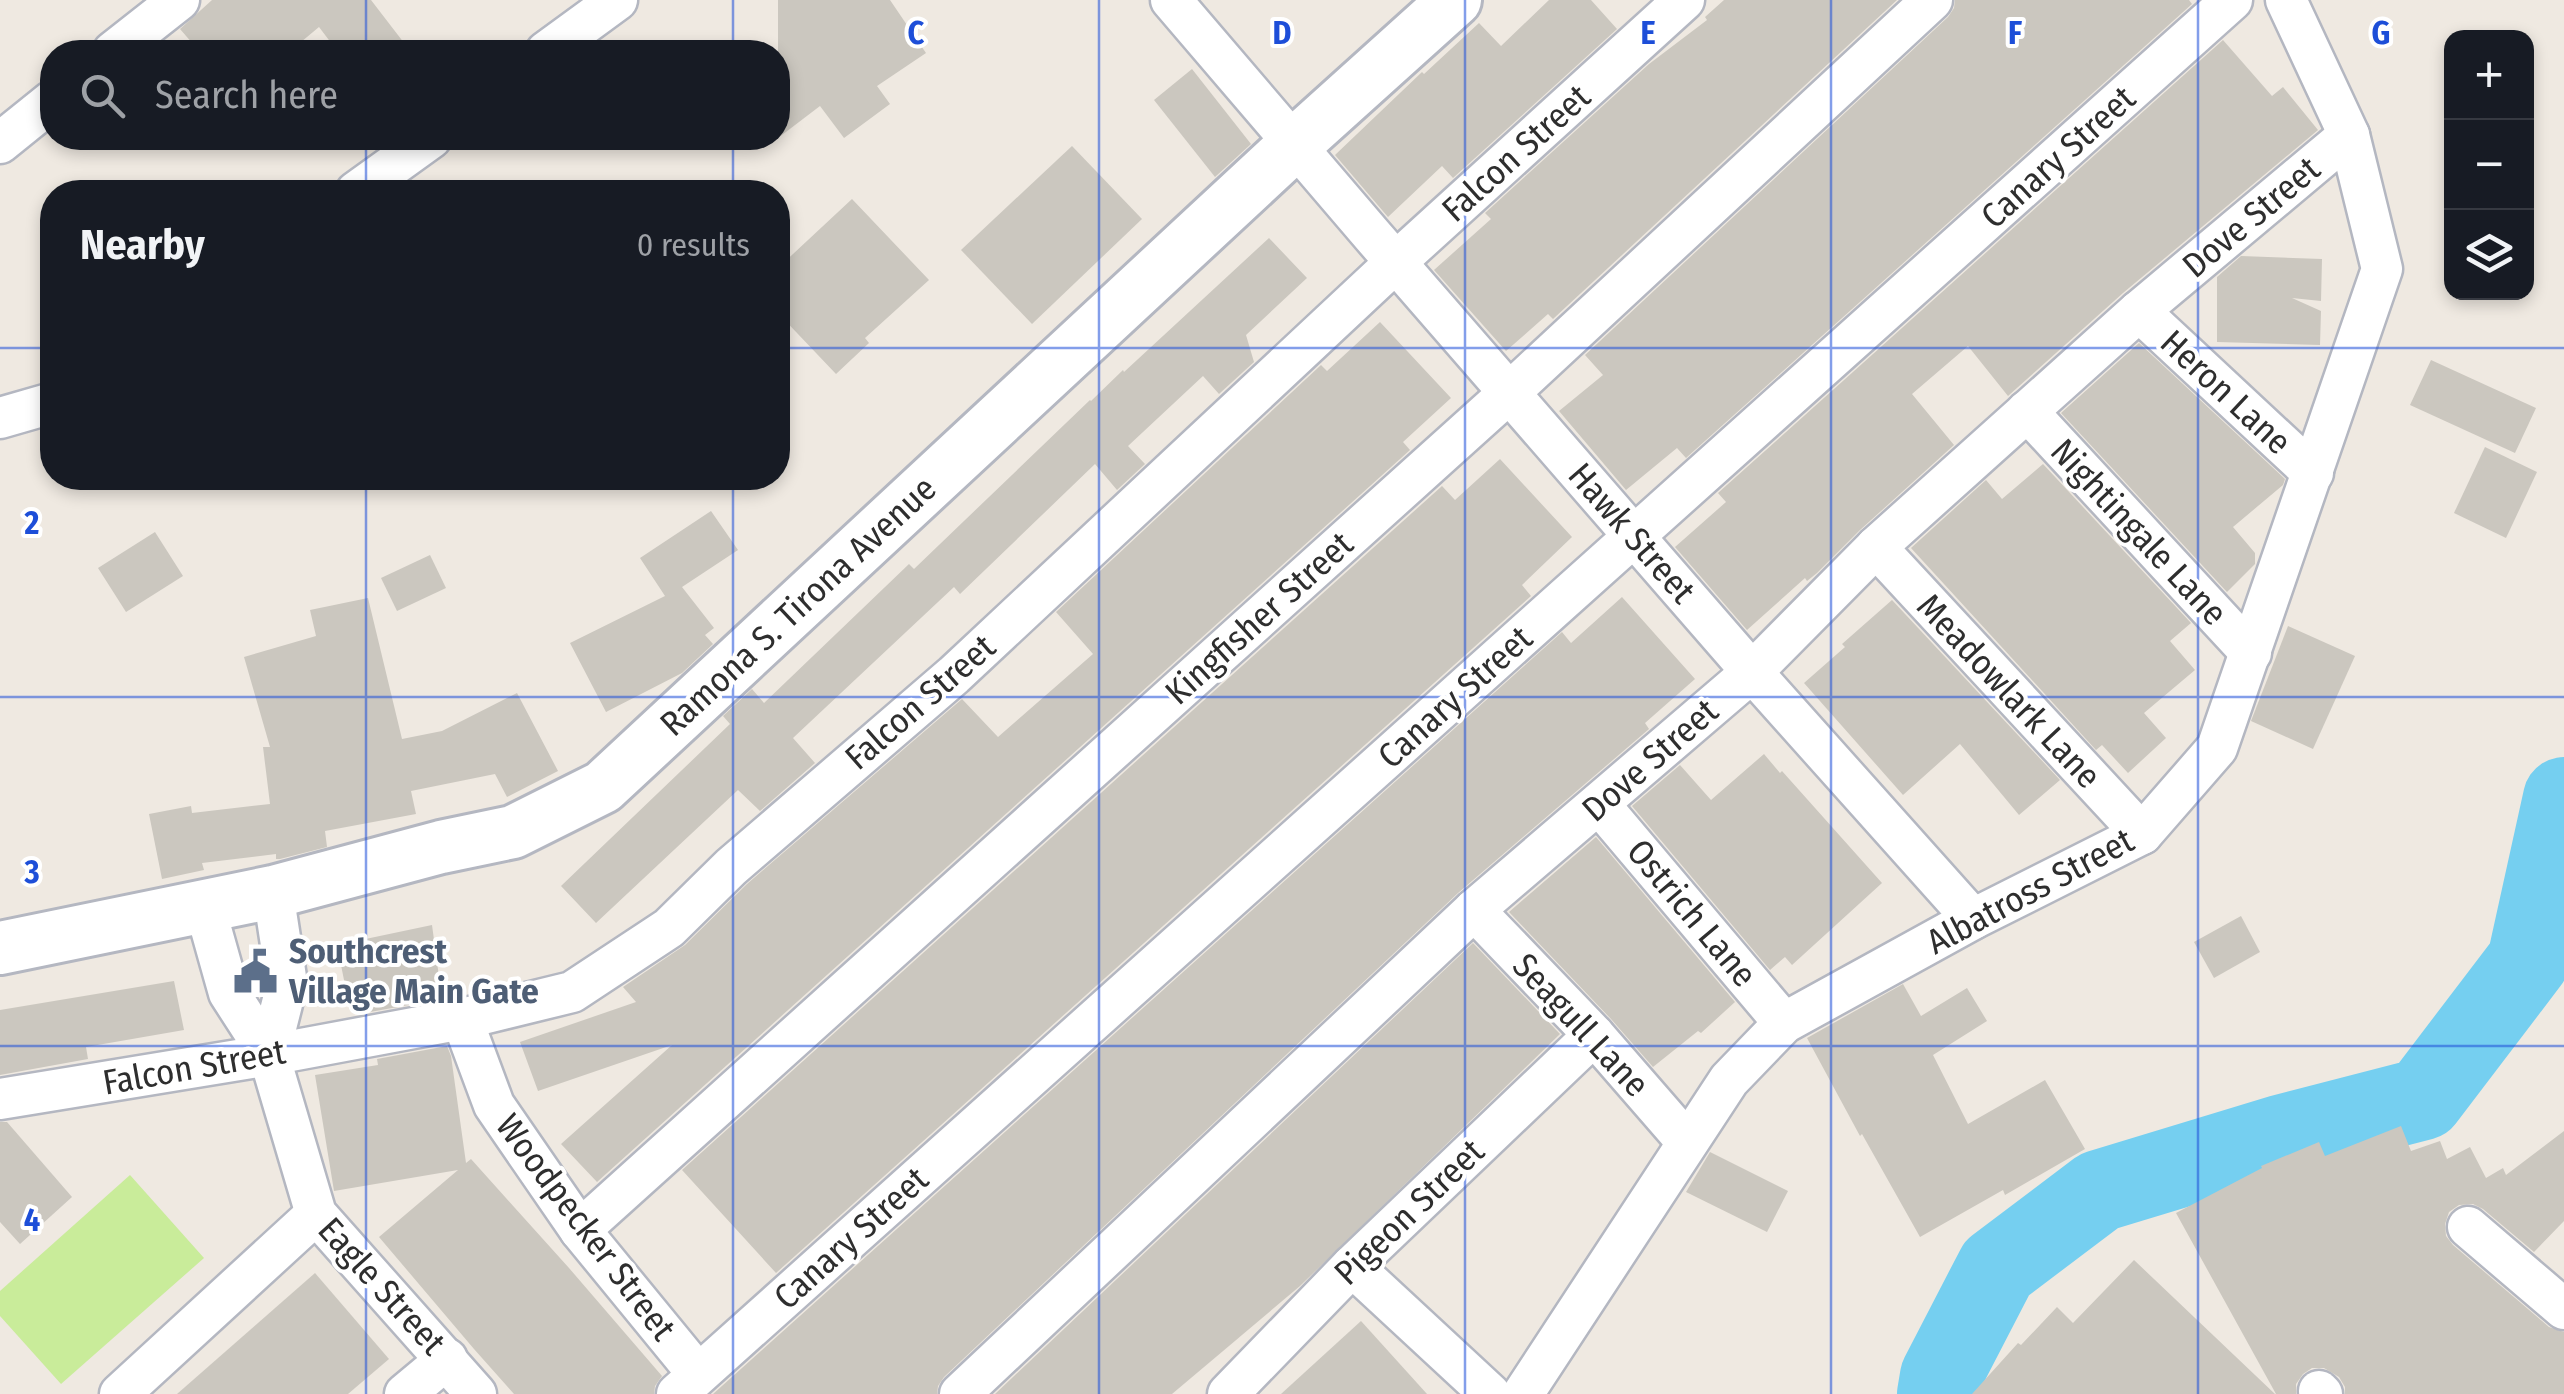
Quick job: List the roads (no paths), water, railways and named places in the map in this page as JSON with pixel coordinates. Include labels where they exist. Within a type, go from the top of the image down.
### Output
[{"type":"street","points":[[128,40],[179,0]]},
{"type":"street","points":[[562,40],[617,0]]},
{"type":"street","name":"Hawk Street","points":[[1172,0],[1752,672],[1973,919]]},
{"type":"street","name":"Ramona S. Tirona Avenue","points":[[0,948],[273,892],[513,832],[603,788],[1455,0]]},
{"type":"street","name":"Falcon Street","points":[[0,1099],[462,1019],[572,992],[669,928],[731,867],[954,675],[1396,261],[1684,0]]},
{"type":"street","name":"Kingfisher Street","points":[[580,1230],[1510,392],[1932,0]]},
{"type":"street","name":"Canary Street","points":[[688,1384],[2232,0]]},
{"type":"street","name":"Albatross Street","points":[[1522,1394],[1729,1080],[1784,1023],[1973,919],[2142,834],[2217,748],[2382,269],[2348,135],[2286,0]]},
{"type":"street","points":[[0,143],[40,111]]},
{"type":"street","name":"Dove Street","points":[[960,1394],[1474,910],[1752,672],[1876,547],[2138,311],[2348,135]]},
{"type":"street","points":[[372,180],[414,150]]},
{"type":"street","name":"Heron Lane","points":[[2138,311],[2313,473]]},
{"type":"street","points":[[0,418],[40,406]]},
{"type":"street","name":"Nightingale Lane","points":[[2027,410],[2251,653]]},
{"type":"street","name":"Meadowlark Lane","points":[[1876,547],[2142,834]]},
{"type":"street","name":"Ostrich Lane","points":[[1599,804],[1784,1023]]},
{"type":"street","points":[[269,1055],[287,984],[273,892]]},
{"type":"street","name":"Eagle Street","points":[[204,904],[229,993],[269,1055],[316,1214],[476,1394]]},
{"type":"street","name":"Seagull Lane","points":[[1474,910],[1594,1035],[1687,1142]]},
{"type":"street","name":"Woodpecker Street","points":[[462,1019],[494,1104],[688,1384]]},
{"type":"street","name":"Pigeon Street","points":[[1232,1393],[1352,1266],[1594,1035]]},
{"type":"street","points":[[120,1394],[316,1214]]},
{"type":"street","points":[[2468,1227],[2564,1309]]},
{"type":"street","points":[[1352,1266],[1490,1394]]},
{"type":"street","points":[[405,1394],[447,1358]]},
{"type":"waterway","points":[[1938,1394],[1941,1376],[1997,1268],[2099,1191],[2280,1136],[2423,1099],[2528,961],[2564,798]]},
{"type":"place","name":"Southcrest Village Main Gate","points":[[256,971]]}]
